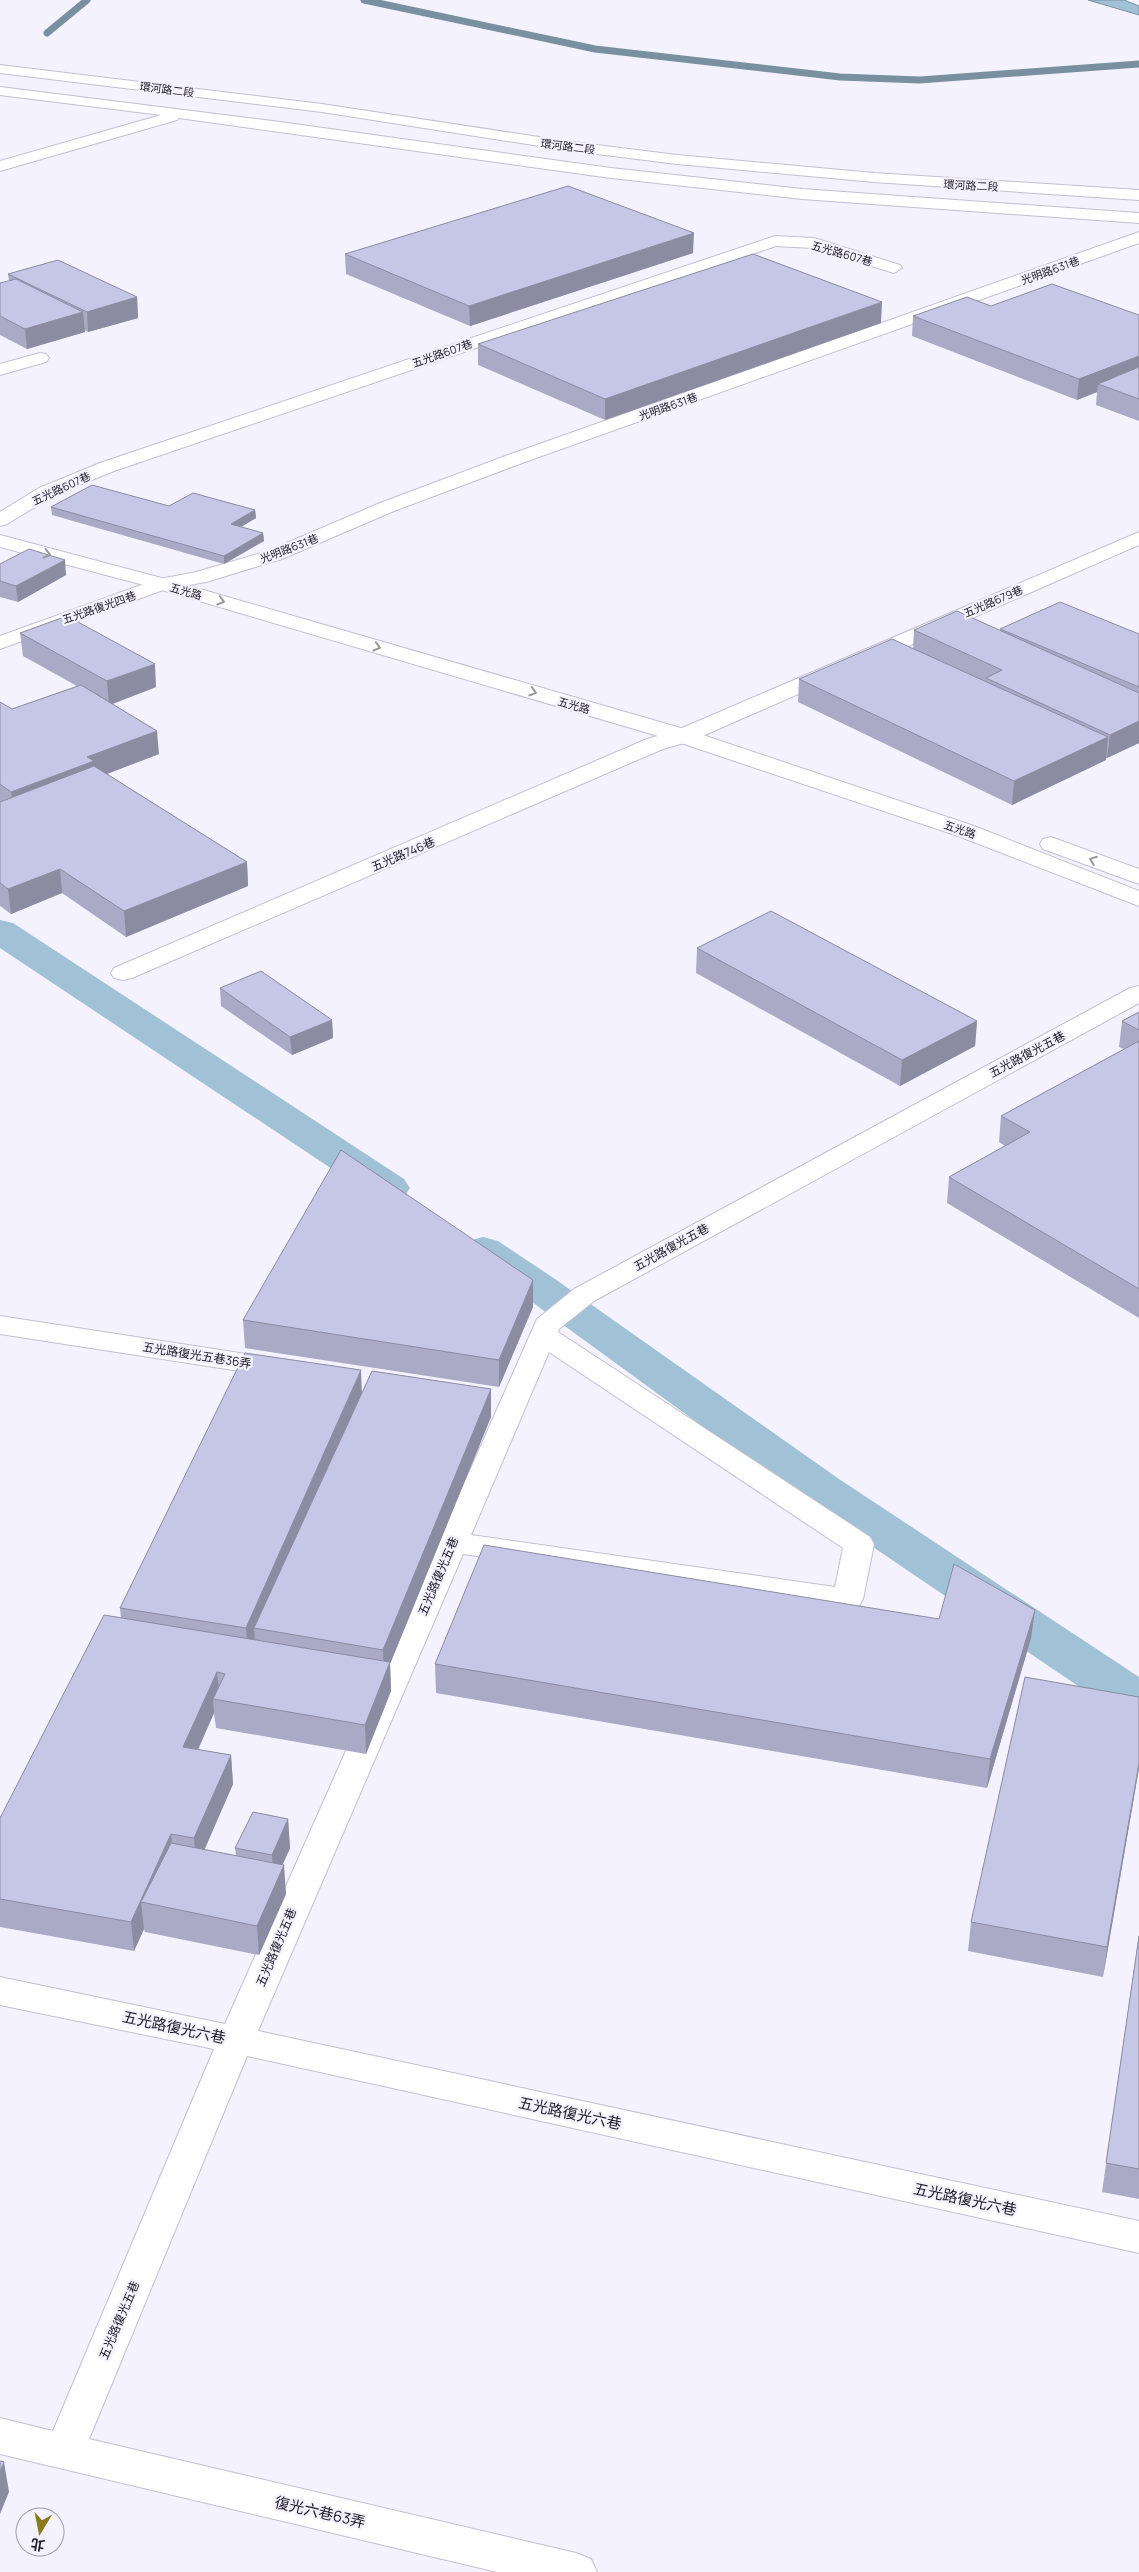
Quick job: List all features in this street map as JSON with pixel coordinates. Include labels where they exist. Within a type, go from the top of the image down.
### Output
[{"type":"street","name":"環河路二段","points":[[0,61],[434,120],[696,153],[923,173],[1139,186]]},
{"type":"street","name":"環河路二段","points":[[0,69],[305,102]]},
{"type":"street","name":"環河路二段","points":[[0,82],[407,139],[611,173],[802,194],[1139,218]]},
{"type":"street","name":"環河路二段","points":[[0,91],[180,114],[279,120]]},
{"type":"street","points":[[279,120],[305,102]]},
{"type":"street","points":[[0,166],[180,114]]},
{"type":"street","name":"環河路二段","points":[[434,120],[547,144],[791,172],[1139,195]]},
{"type":"street","points":[[407,139],[434,120]]},
{"type":"street","name":"環河路二段","points":[[407,139],[769,182],[1139,207]]},
{"type":"street","name":"光明路631巷","points":[[199,578],[275,555],[387,507],[518,458],[1012,284],[1139,237]]},
{"type":"street","name":"五光路607巷","points":[[0,521],[46,492],[107,467],[775,241],[814,244],[894,268]]},
{"type":"street","points":[[1012,284],[1040,294]]},
{"type":"street","points":[[0,370],[40,358]]},
{"type":"street","name":"五光路","points":[[0,521],[706,725],[983,819],[1139,877]]},
{"type":"street","name":"五光路679巷","points":[[683,736],[1139,538]]},
{"type":"street","name":"五光路","points":[[0,541],[162,584],[683,736],[966,831],[1139,899]]},
{"type":"street","name":"五光路復光四巷","points":[[0,644],[162,584],[199,578]]},
{"type":"street","name":"五光路746巷","points":[[123,973],[656,744],[683,736]]},
{"type":"street","name":"五光路復光五巷","points":[[64,2452],[236,2040],[452,1542],[497,1403],[545,1330],[584,1295],[1139,993]]},
{"type":"street","name":"五光路復光五巷36弄","points":[[0,1325],[305,1372]]},
{"type":"street","points":[[452,1542],[848,1599],[859,1544],[545,1330]]},
{"type":"street","name":"五光路復光六巷","points":[[0,1991],[236,2040],[1139,2237]]},
{"type":"street","name":"復光六巷63弄","points":[[0,2436],[576,2572]]},
{"type":"water","points":[[1088,0],[1124,0],[1139,6],[1139,15]]},
{"type":"building","points":[[568,186],[694,233],[469,306],[345,254]]},
{"type":"building","points":[[753,254],[882,302],[605,399],[478,344]]},
{"type":"building","points":[[58,260],[137,297],[87,312],[8,274]]},
{"type":"building","points":[[16,279],[83,312],[25,329],[0,316],[0,283]]},
{"type":"building","points":[[1052,284],[1139,315],[1139,356],[1079,379],[913,316],[967,297],[991,306]]},
{"type":"building","points":[[1139,367],[1139,399],[1098,384]]},
{"type":"building","points":[[92,485],[169,506],[193,493],[255,510],[231,524],[263,533],[224,556],[51,507]]},
{"type":"building","points":[[29,549],[65,560],[16,586],[0,581],[0,564]]},
{"type":"building","points":[[1060,602],[1139,634],[1139,687],[1000,629]]},
{"type":"building","points":[[957,611],[1139,693],[1139,721],[1110,735],[986,678],[1002,670],[914,630]]},
{"type":"building","points":[[67,616],[155,664],[107,681],[20,633]]},
{"type":"building","points":[[892,639],[1108,737],[1014,781],[799,679]]},
{"type":"building","points":[[81,685],[157,731],[87,757],[94,761],[11,792],[0,784],[0,702],[12,709]]},
{"type":"building","points":[[94,766],[247,862],[124,911],[60,869],[8,889],[0,883],[0,802]]},
{"type":"building","points":[[771,911],[977,1021],[902,1060],[697,948]]},
{"type":"building","points":[[261,971],[332,1020],[290,1037],[220,988]]},
{"type":"building","points":[[1139,1012],[1139,1030],[1122,1021]]},
{"type":"building","points":[[1139,1041],[1139,1289],[949,1177],[1030,1132],[1001,1116]]},
{"type":"building","points":[[341,1150],[533,1280],[499,1360],[243,1320]]},
{"type":"building","points":[[245,1353],[361,1370],[246,1628],[120,1608]]},
{"type":"building","points":[[372,1371],[491,1389],[383,1650],[254,1628]]},
{"type":"building","points":[[484,1545],[939,1619],[954,1564],[1035,1610],[990,1759],[435,1664]]},
{"type":"building","points":[[104,1615],[390,1662],[365,1725],[213,1699],[225,1674],[217,1672],[183,1747],[231,1755],[194,1838],[171,1834],[131,1922],[0,1899],[0,1818]]},
{"type":"building","points":[[1025,1677],[1139,1697],[1139,1763],[1107,1947],[971,1922]]},
{"type":"building","points":[[253,1812],[288,1819],[272,1855],[235,1848]]},
{"type":"building","points":[[171,1843],[284,1865],[257,1926],[141,1902]]},
{"type":"building","points":[[1139,1936],[1139,2169],[1106,2163]]},
{"type":"building","points":[[0,2461],[4,2462],[0,2472]]},
{"type":"waterway","points":[[47,33],[87,0]]},
{"type":"waterway","points":[[364,0],[595,49],[840,77],[920,80],[1139,64]]},
{"type":"waterway","points":[[0,931],[389,1188]]},
{"type":"waterway","points":[[483,1250],[540,1288],[822,1490],[1139,1702]]}]
